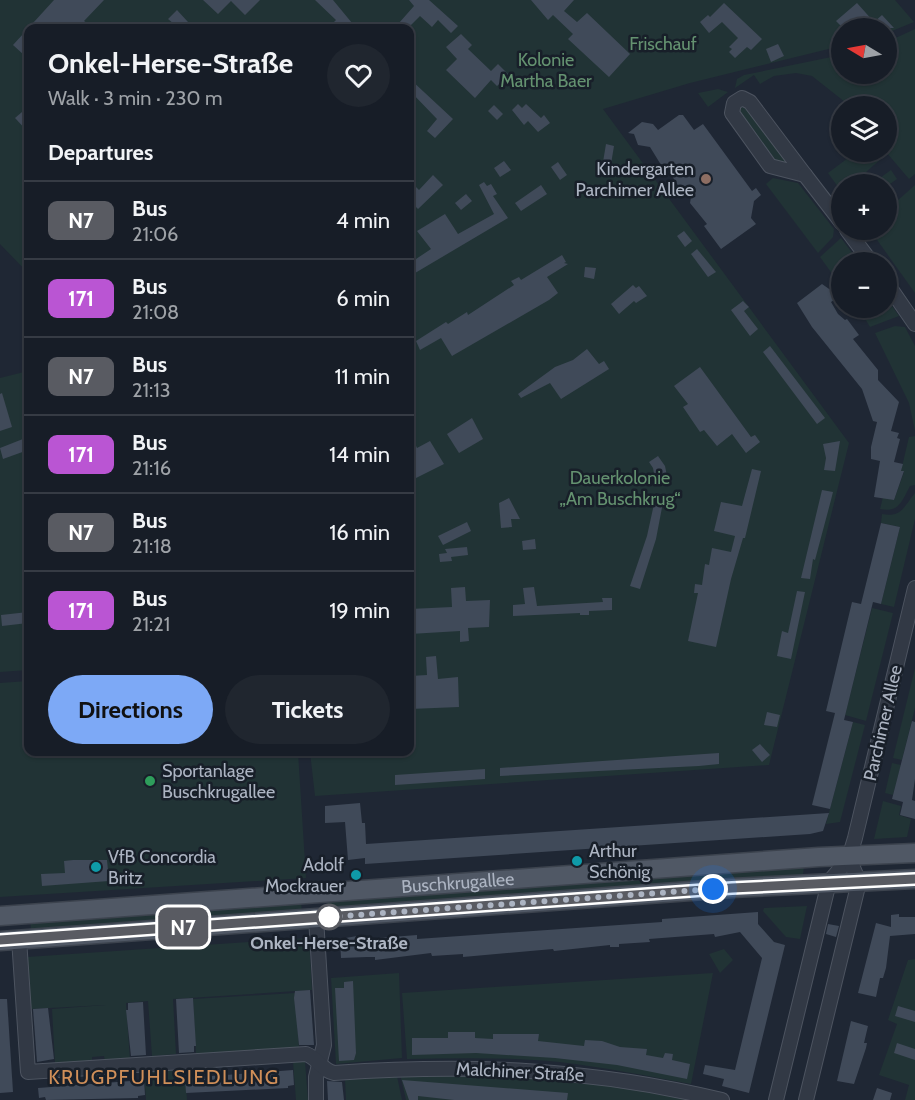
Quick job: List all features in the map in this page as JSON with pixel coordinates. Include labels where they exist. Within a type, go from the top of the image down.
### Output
[{"type":"main road","name":"Buschkrugallee","points":[[8,915],[819,857],[849,858],[915,853]]},
{"type":"main road","name":"Buschkrugallee","points":[[0,940],[829,882],[915,879]]},
{"type":"main road","points":[[314,893],[316,918]]},
{"type":"main road","points":[[8,915],[19,939]]},
{"type":"street","points":[[805,175],[770,166],[734,118],[732,113],[734,103],[742,98],[750,102],[831,209]]},
{"type":"street","points":[[854,240],[863,252]]},
{"type":"street","points":[[897,298],[915,324]]},
{"type":"street","name":"Parchimer Allee","points":[[776,1100],[829,882],[849,858],[915,588]]},
{"type":"street","points":[[806,1100],[859,882],[849,858]]},
{"type":"street","points":[[316,918],[324,1045],[316,1077],[316,1100]]},
{"type":"street","name":"Malchiner Straße","points":[[19,939],[28,1072],[306,1054],[315,1057],[323,1068],[334,1072],[405,1068],[537,1070],[609,1077],[722,1100]]},
{"type":"green space","name":"Dauerkolonie „Am Buschkrug“","points":[[0,0],[895,0],[914,22],[897,29],[897,18],[831,18],[831,48],[690,83],[603,109],[849,443],[769,765],[315,796],[310,756],[414,756],[414,24],[24,24],[24,269],[0,244]]},
{"type":"green space","points":[[915,29],[915,174],[909,179],[895,162],[897,162],[897,96],[837,96],[812,76],[796,73],[774,76],[760,84],[754,75],[735,88],[737,79],[744,75],[831,57],[831,84],[897,84],[897,37]]},
{"type":"green space","points":[[718,89],[728,92],[708,107],[698,93]]},
{"type":"green space","points":[[741,107],[747,108],[788,165],[776,161],[740,113]]},
{"type":"green space","points":[[843,162],[877,162],[866,172],[867,174],[831,174],[831,177],[828,173]]},
{"type":"green space","points":[[773,178],[798,183],[831,225],[831,239],[818,253],[766,184]]},
{"type":"green space","points":[[915,185],[915,293],[897,268],[897,252],[886,252],[877,240],[897,240],[897,201]]},
{"type":"green space","points":[[839,240],[842,240],[852,252],[831,252],[831,272],[820,257]]},
{"type":"green space","points":[[865,318],[894,318],[870,327]]},
{"type":"green space","points":[[895,326],[905,327],[915,346],[915,431],[909,403],[875,333]]},
{"type":"green space","points":[[24,372],[24,670],[0,672],[0,378]]},
{"type":"green space","points":[[915,436],[915,485],[910,486],[899,505],[892,509],[880,509],[883,497],[894,500],[904,472],[901,471],[909,437]]},
{"type":"green space","points":[[915,493],[915,519],[894,607],[881,604],[900,527],[881,523],[882,514],[898,513]]},
{"type":"green space","points":[[872,608],[893,613],[866,721],[845,715]]},
{"type":"green space","points":[[915,668],[915,708],[902,760],[893,758]]},
{"type":"green space","name":"Sportanlage Buschkrugallee","points":[[24,681],[24,756],[298,756],[306,878],[0,897],[0,683]]},
{"type":"green space","points":[[853,722],[865,725],[840,822],[826,824]]},
{"type":"green space","points":[[892,763],[901,765],[893,795],[885,793]]},
{"type":"green space","points":[[883,801],[901,806],[899,815],[911,819],[907,837],[874,839]]},
{"type":"green space","points":[[804,866],[803,875],[328,911],[327,899]]},
{"type":"green space","points":[[301,900],[302,914],[31,931],[30,918]]},
{"type":"green space","points":[[807,906],[800,939],[786,937],[763,911],[764,908]]},
{"type":"green space","points":[[309,938],[312,990],[173,999],[176,1054],[152,1056],[148,1001],[126,1003],[130,1060],[105,1062],[104,1056],[92,1057],[92,1063],[55,1063],[52,1009],[106,1005],[31,1009],[27,957]]},
{"type":"green space","points":[[724,949],[733,960],[720,973],[709,954]]},
{"type":"green space","points":[[915,959],[915,1100],[905,1100],[909,1085],[879,1075],[897,1024],[888,1020],[908,960]]},
{"type":"green space","points":[[399,973],[402,1058],[336,1064],[331,978]]},
{"type":"green space","points":[[713,973],[691,1084],[540,1060],[407,1059],[402,993]]},
{"type":"green space","points":[[295,993],[299,1048],[196,1054],[193,999]]},
{"type":"green space","points":[[305,1061],[308,1100],[296,1100],[293,1062]]},
{"type":"green space","points":[[185,1070],[187,1100],[146,1100],[144,1072]]},
{"type":"green space","points":[[400,1074],[544,1079],[615,1087],[686,1100],[406,1100]]},
{"type":"green space","points":[[397,1076],[402,1100],[346,1100],[345,1079]]},
{"type":"building","points":[[54,0],[104,0],[84,21],[87,23],[32,24]]},
{"type":"building","points":[[203,0],[260,0],[245,15],[231,1],[218,14]]},
{"type":"building","points":[[315,0],[333,0],[352,23],[332,24],[336,20]]},
{"type":"building","points":[[409,0],[429,0],[458,26],[451,33],[438,20],[432,27],[420,16],[412,24],[400,24],[414,6]]},
{"type":"building","points":[[531,0],[574,0],[564,11],[577,22],[587,13],[630,54],[609,77],[568,39],[573,34],[553,15],[548,20]]},
{"type":"building","points":[[724,3],[762,39],[751,50],[747,47],[735,58],[729,52],[732,49],[729,47],[738,38],[722,22],[709,33],[700,22],[708,15],[710,17]]},
{"type":"building","points":[[857,3],[870,18],[840,18]]},
{"type":"building","points":[[177,10],[188,22],[174,24],[168,19]]},
{"type":"building","points":[[24,33],[24,55],[13,45]]},
{"type":"building","points":[[461,34],[472,45],[468,49],[491,71],[498,64],[509,75],[497,86],[491,80],[475,98],[446,70],[457,59],[446,47]]},
{"type":"building","points":[[778,44],[784,56],[771,62],[766,49]]},
{"type":"building","points":[[414,83],[453,119],[435,138],[427,131],[437,119],[414,95]]},
{"type":"building","points":[[518,104],[522,108],[526,104],[541,118],[544,115],[550,123],[538,132],[528,121],[524,125],[512,110]]},
{"type":"building","points":[[494,105],[503,114],[497,120],[488,111]]},
{"type":"building","points":[[22,112],[24,128],[15,118]]},
{"type":"building","points":[[679,115],[683,115],[694,130],[703,124],[752,191],[756,188],[761,195],[754,201],[751,218],[756,224],[721,249],[704,226],[707,224],[690,203],[691,197],[685,196],[670,173],[666,173],[650,147],[638,145],[634,134],[628,133],[642,122],[653,124],[658,130]]},
{"type":"building","points":[[606,144],[614,146],[611,164],[603,162]]},
{"type":"building","points":[[504,161],[511,170],[500,177],[494,168]]},
{"type":"building","points":[[558,162],[567,175],[560,180],[551,167]]},
{"type":"building","points":[[433,175],[443,185],[418,209],[414,205],[414,187],[419,190]]},
{"type":"building","points":[[484,182],[487,186],[491,184],[497,194],[493,196],[508,218],[414,274],[414,260],[431,249],[417,231],[445,214],[458,234],[494,214],[479,185]]},
{"type":"building","points":[[541,185],[547,194],[521,211],[515,203]]},
{"type":"building","points":[[466,194],[472,201],[461,210],[455,203]]},
{"type":"building","points":[[684,231],[692,241],[685,247],[677,236]]},
{"type":"building","points":[[697,249],[716,272],[708,277],[691,254]]},
{"type":"building","points":[[562,255],[566,262],[564,263],[568,264],[547,277],[558,293],[549,300],[452,356],[441,338],[420,350],[416,341],[446,322],[448,324],[467,312],[468,315],[514,285],[511,281],[519,277],[521,280]]},
{"type":"building","points":[[585,267],[596,268],[594,279],[584,277]]},
{"type":"building","points":[[822,284],[831,290],[831,318],[847,319],[859,335],[853,339],[878,370],[878,380],[899,402],[891,431],[899,433],[897,438],[900,439],[894,462],[903,464],[901,471],[904,471],[894,500],[874,497],[880,461],[871,459],[871,447],[877,422],[873,421],[862,389],[812,327],[797,303]]},
{"type":"building","points":[[633,285],[636,288],[639,286],[647,296],[636,303],[634,301],[619,314],[611,304]]},
{"type":"building","points":[[743,301],[749,307],[744,311],[758,329],[750,336],[731,310]]},
{"type":"building","points":[[770,346],[825,418],[817,424],[763,352]]},
{"type":"building","points":[[587,349],[599,364],[604,361],[609,369],[561,399],[550,383],[521,398],[518,394],[555,367],[573,360]]},
{"type":"building","points":[[700,367],[751,437],[755,435],[760,442],[746,453],[732,434],[717,446],[704,430],[700,432],[683,407],[688,404],[674,386]]},
{"type":"building","points":[[2,393],[12,427],[0,431],[0,394]]},
{"type":"building","points":[[472,418],[483,439],[459,453],[447,434]]},
{"type":"building","points":[[24,439],[24,451],[3,459],[0,448]]},
{"type":"building","points":[[430,441],[444,464],[414,479],[414,442],[417,448]]},
{"type":"building","points":[[840,441],[835,471],[824,470],[826,458],[823,444]]},
{"type":"building","points":[[658,456],[665,466],[668,481],[656,484],[653,468],[649,462]]},
{"type":"building","points":[[752,469],[761,471],[745,538],[743,538],[731,579],[716,647],[688,641],[698,593],[694,593],[695,584],[702,585],[705,564],[709,565],[712,548],[731,552],[735,536],[714,531],[721,502],[742,506]]},
{"type":"building","points":[[822,490],[833,492],[815,560],[813,559],[810,579],[801,578]]},
{"type":"building","points":[[653,495],[664,497],[656,539],[640,589],[630,586],[647,536],[654,504],[651,504]]},
{"type":"building","points":[[509,498],[520,519],[511,519],[512,527],[501,528],[499,503]]},
{"type":"building","points":[[467,522],[471,531],[443,545],[438,536]]},
{"type":"building","points":[[881,523],[900,527],[881,604],[873,602],[844,720],[853,722],[830,809],[812,805],[835,713],[826,711],[852,602],[861,604]]},
{"type":"building","points":[[535,539],[536,549],[523,550],[522,541]]},
{"type":"building","points":[[467,547],[468,555],[451,557],[452,561],[440,562],[439,554],[447,553],[445,549]]},
{"type":"building","points":[[465,587],[466,601],[490,600],[489,627],[468,628],[469,641],[460,642],[460,631],[414,634],[414,609],[452,607],[451,588]]},
{"type":"building","points":[[534,587],[537,606],[603,602],[602,598],[612,598],[612,610],[589,611],[589,615],[580,615],[580,613],[513,616],[513,605],[525,604],[523,588]]},
{"type":"building","points":[[797,591],[805,592],[791,659],[777,656],[782,631],[788,633]]},
{"type":"building","points":[[24,612],[24,623],[2,626],[1,615]]},
{"type":"building","points":[[436,656],[438,679],[458,677],[459,707],[414,709],[414,676],[427,675],[426,657]]},
{"type":"building","points":[[767,712],[780,715],[777,727],[764,725]]},
{"type":"building","points":[[912,721],[915,722],[915,779],[912,800],[915,801],[915,819],[900,815],[903,802],[892,799]]},
{"type":"building","points":[[760,744],[770,755],[762,762],[752,750]]},
{"type":"building","points":[[719,753],[719,764],[500,776],[500,768]]},
{"type":"building","points":[[485,769],[485,779],[395,785],[395,775]]},
{"type":"building","points":[[360,803],[362,823],[365,823],[366,844],[829,813],[823,831],[810,834],[365,864],[365,858],[348,860],[345,822],[325,823],[325,806]]},
{"type":"building","name":"VfB Concordia Britz","points":[[107,860],[109,881],[42,886],[41,874],[65,873],[64,861]]},
{"type":"building","points":[[758,912],[758,924],[774,942],[785,945],[749,1093],[722,1086],[724,1079],[703,1074],[705,1065],[735,1070],[762,958],[740,932],[715,937],[714,934],[649,939],[650,942],[619,944],[619,947],[610,947],[610,945],[463,957],[463,954],[432,956],[431,953],[375,960],[375,957],[341,958],[340,939],[357,936],[357,938],[366,939],[417,935],[417,939],[662,922],[662,919]]},
{"type":"building","points":[[899,914],[899,917],[915,917],[915,934],[890,936],[886,968],[883,978],[880,978],[876,997],[858,993],[876,923],[891,927],[891,915]]},
{"type":"building","points":[[828,924],[839,926],[836,937],[826,934]]},
{"type":"building","points":[[353,981],[356,1053],[354,1060],[339,1061],[335,988],[344,988],[344,982]]},
{"type":"building","points":[[310,990],[314,1045],[299,1045],[295,991]]},
{"type":"building","points":[[193,998],[196,1046],[194,1046],[194,1052],[179,1053],[176,999]]},
{"type":"building","points":[[0,999],[7,999],[13,1092],[0,1093]]},
{"type":"building","points":[[143,1002],[146,1055],[131,1056],[126,1010],[128,1010],[128,1003]]},
{"type":"building","points":[[898,1006],[915,1011],[915,1022],[895,1016]]},
{"type":"building","points":[[48,1008],[54,1059],[37,1062],[33,1009]]},
{"type":"building","points":[[851,1021],[868,1026],[864,1043],[867,1043],[866,1048],[854,1084],[837,1081]]},
{"type":"building","points":[[448,1032],[475,1032],[475,1038],[493,1039],[493,1034],[539,1034],[538,1041],[584,1046],[585,1040],[602,1041],[620,1047],[647,1049],[646,1055],[663,1058],[665,1053],[673,1054],[672,1060],[690,1064],[687,1079],[617,1065],[555,1058],[476,1053],[412,1055],[412,1038],[448,1038]]},
{"type":"building","points":[[897,1043],[915,1049],[915,1060],[894,1053]]},
{"type":"building","points":[[293,1070],[294,1085],[288,1088],[186,1093],[185,1078]]},
{"type":"building","points":[[144,1080],[145,1095],[138,1096],[138,1098],[46,1100],[45,1097],[39,1098],[38,1088]]},
{"type":"building","points":[[402,1080],[568,1093],[567,1100],[454,1100],[418,1096],[418,1100],[409,1100]]},
{"type":"building","points":[[327,1081],[342,1082],[344,1100],[328,1100]]},
{"type":"building","points":[[877,1088],[892,1093],[890,1100],[873,1100]]},
{"type":"bus line","name":"N7","points":[[0,940],[802,883],[915,879]]},
{"type":"place","name":"Kindergarten Parchimer Allee","points":[[706,179]]},
{"type":"place","name":"Sportanlage Buschkrugallee","points":[[150,781]]},
{"type":"place","name":"Arthur Schönig","points":[[577,861]]},
{"type":"place","name":"VfB Concordia Britz","points":[[96,867]]},
{"type":"place","name":"Adolf Mockrauer","points":[[356,875]]},
{"type":"place","name":"Onkel-Herse-Straße","points":[[329,917]]},
{"type":"district","name":"KRUGPFUHLSIEDLUNG","points":[[164,1077]]},
{"type":"route","points":[[329,917],[713,889]]},
{"type":"park label","name":"Frischauf","points":[[663,44]]},
{"type":"park label","name":"Kolonie Martha Baer","points":[[546,70]]}]
